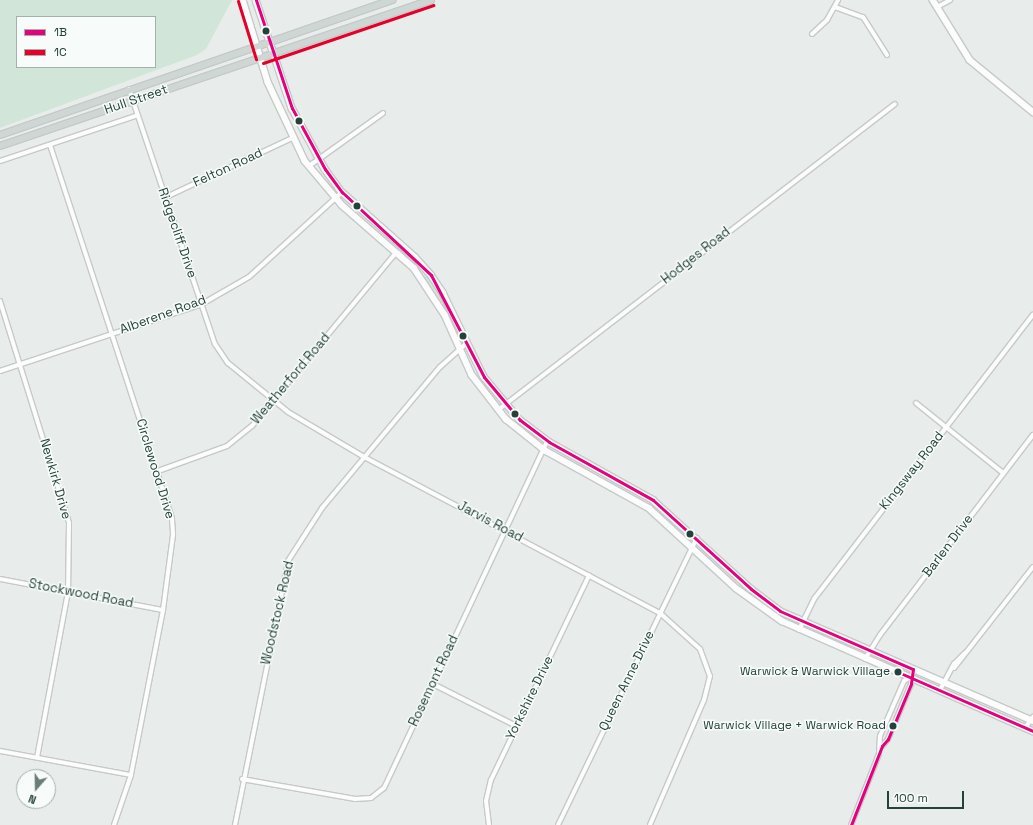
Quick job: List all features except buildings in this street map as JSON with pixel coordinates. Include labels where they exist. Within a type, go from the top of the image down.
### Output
[{"type":"main road","points":[[242,0],[261,58],[292,138],[309,166],[335,198],[399,253],[436,299],[472,374],[498,410],[543,449],[633,497],[664,519],[752,601],[799,630],[1033,731]]},
{"type":"main road","points":[[256,0],[292,108],[319,159],[342,192],[415,256],[431,275],[443,293],[484,377],[505,405],[547,441],[639,490],[697,538],[760,596],[802,622],[1032,719]]},
{"type":"main road","name":"Hull Street","points":[[0,136],[256,44],[392,0]]},
{"type":"main road","name":"Hull Street","points":[[0,146],[432,0]]},
{"type":"main road","points":[[933,0],[970,60],[1033,112]]},
{"type":"street","points":[[812,34],[827,20],[836,7],[838,0]]},
{"type":"street","points":[[937,8],[950,0]]},
{"type":"street","points":[[836,7],[864,17],[887,55]]},
{"type":"street","name":"Ridgecliff Drive","points":[[129,89],[164,198],[220,353],[228,363],[275,401]]},
{"type":"street","name":"Hodges Road","points":[[498,410],[895,104]]},
{"type":"street","points":[[309,166],[383,112]]},
{"type":"street","points":[[0,161],[138,115]]},
{"type":"street","name":"Felton Road","points":[[164,198],[292,138]]},
{"type":"street","name":"Circlewood Drive","points":[[50,145],[110,334],[158,471],[173,535],[163,610],[131,775],[114,825]]},
{"type":"street","name":"Alberene Road","points":[[0,371],[202,304],[249,277],[342,192]]},
{"type":"street","name":"Weatherford Road","points":[[158,471],[227,446],[252,426],[275,401],[394,255],[399,253]]},
{"type":"street","name":"Newkirk Drive","points":[[0,301],[21,364],[69,523],[68,592],[36,757]]},
{"type":"street","name":"Kingsway Road","points":[[799,630],[814,599],[1033,315]]},
{"type":"street","name":"Woodstock Road","points":[[235,825],[242,779],[288,561],[298,541],[322,508],[440,367],[467,342]]},
{"type":"street","name":"Jarvis Road","points":[[275,401],[364,457],[504,528],[660,613],[700,649],[710,676],[704,700],[650,825]]},
{"type":"street","points":[[916,403],[1003,473]]},
{"type":"street","name":"Barlen Drive","points":[[865,658],[1033,435]]},
{"type":"street","name":"Rosemont Road","points":[[242,779],[355,799],[371,798],[384,788],[504,528],[547,441]]},
{"type":"street","name":"Queen Anne Drive","points":[[558,825],[697,538]]},
{"type":"street","points":[[940,690],[965,653],[1033,567]]},
{"type":"street","name":"Yorkshire Drive","points":[[489,825],[486,801],[491,780],[589,575]]},
{"type":"street","name":"Stockwood Road","points":[[0,578],[163,610]]},
{"type":"street","points":[[851,825],[882,746],[888,739],[911,684],[910,677],[913,669]]},
{"type":"street","points":[[882,746],[880,736],[904,681],[910,677]]},
{"type":"street","points":[[433,684],[516,726]]},
{"type":"street","points":[[1025,728],[1032,719]]},
{"type":"street","points":[[0,751],[131,775]]},
{"type":"green space","points":[[0,0],[232,0],[206,49],[197,55],[0,128]]},
{"type":"green space","points":[[422,275],[429,278],[444,302],[460,338]]},
{"type":"transit line","name":"1B","points":[[256,0],[292,108],[325,169],[342,192],[431,275],[484,377],[520,420],[549,442],[653,500],[751,589],[780,611],[913,669],[911,684],[888,739],[882,746],[851,825]]},
{"type":"transit line","name":"1C","points":[[238,1],[256,59]]},
{"type":"transit line","name":"1C","points":[[263,63],[433,5]]},
{"type":"transit line","name":"1B","points":[[898,672],[1033,731]]},
{"type":"place","name":"Warwick & Warwick Village","points":[[898,672]]},
{"type":"place","name":"Warwick Village + Warwick Road","points":[[893,726]]}]
